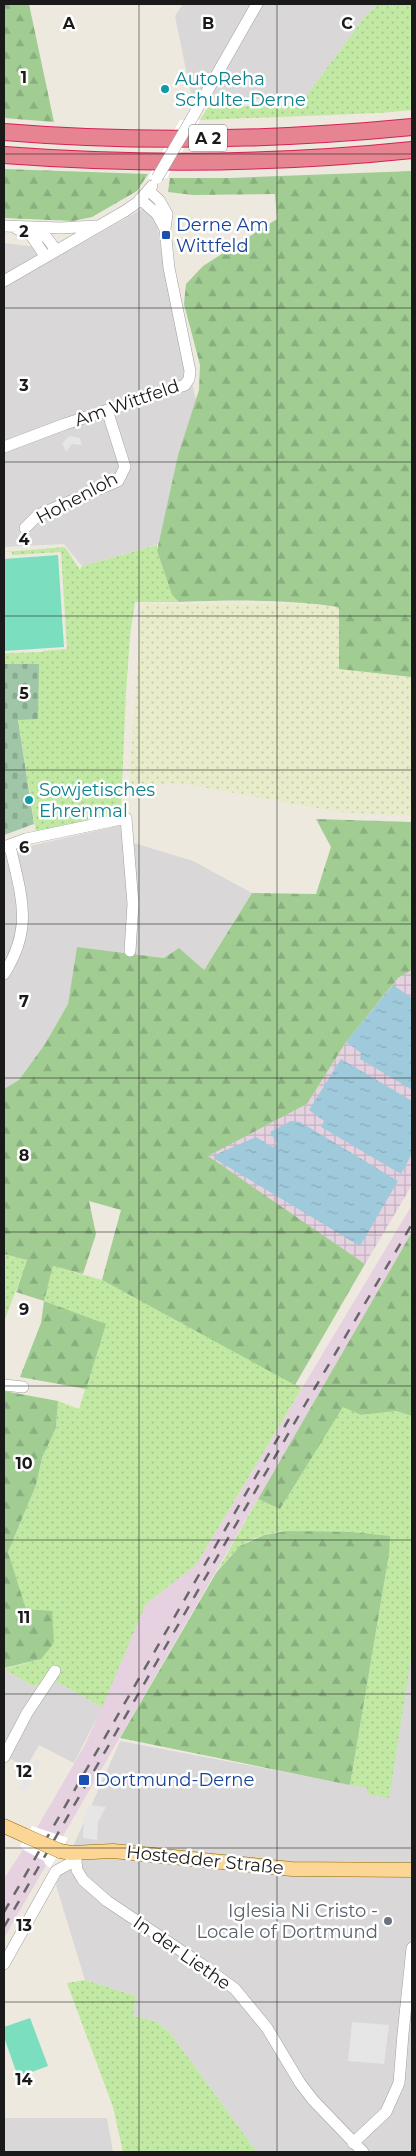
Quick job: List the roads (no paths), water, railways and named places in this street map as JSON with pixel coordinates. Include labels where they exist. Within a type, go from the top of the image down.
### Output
[{"type":"highway","name":"A 2","points":[[4,132],[93,137],[219,138],[331,134],[412,128]]},
{"type":"highway","name":"A 2","points":[[4,155],[183,161],[294,158],[412,150]]},
{"type":"main road","name":"Hostedder Straße","points":[[4,1826],[60,1851],[76,1856],[113,1851],[292,1869],[412,1870]]},
{"type":"street","points":[[4,281],[125,212],[149,191],[256,4]]},
{"type":"street","name":"Am Wittfeld","points":[[4,447],[185,385],[189,380],[190,371],[172,284],[165,229],[166,211],[159,200],[149,191]]},
{"type":"street","name":"Am Wittfeld","points":[[140,200],[157,214],[165,229]]},
{"type":"street","points":[[8,227],[61,228],[100,225]]},
{"type":"street","points":[[8,227],[31,235],[45,256]]},
{"type":"street","points":[[31,227],[42,232],[56,250]]},
{"type":"street","name":"Hohenloh","points":[[25,528],[38,515],[118,481],[124,474],[124,461],[108,410]]},
{"type":"street","points":[[4,974],[12,962],[21,940],[24,921],[23,906],[7,846],[26,839],[126,818],[133,904],[130,951]]},
{"type":"street","points":[[4,1385],[23,1387]]},
{"type":"street","points":[[4,1757],[27,1714],[55,1672]]},
{"type":"street","points":[[4,1964],[56,1871],[76,1856]]},
{"type":"street","name":"In der Liethe","points":[[76,1856],[78,1870],[83,1880],[107,1901],[235,1989],[267,2028],[313,2100],[363,2152]]},
{"type":"street","points":[[353,2143],[378,2121],[393,2099],[400,2083],[407,2034],[412,1948]]},
{"type":"water","points":[[393,985],[412,998],[412,1090],[360,1059],[361,1053],[346,1042]]},
{"type":"water","points":[[341,1059],[412,1101],[412,1154],[401,1174],[321,1127],[324,1121],[309,1110]]},
{"type":"water","points":[[291,1121],[300,1122],[398,1181],[360,1246],[215,1159],[215,1155],[256,1137],[272,1147],[278,1145],[270,1132]]},
{"type":"railway","points":[[4,1927],[306,1403],[412,1224]]},
{"type":"railway","points":[[4,1912],[289,1419]]},
{"type":"place","name":"AutoReha Schulte-Derne","points":[[165,89]]},
{"type":"place","name":"Derne Am Wittfeld","points":[[166,235]]},
{"type":"place","name":"Sowjetisches Ehrenmal","points":[[29,800]]},
{"type":"place","name":"Dortmund-Derne","points":[[84,1780]]},
{"type":"place","name":"Iglesia Ni Cristo - Locale of Dortmund","points":[[388,1921]]}]
